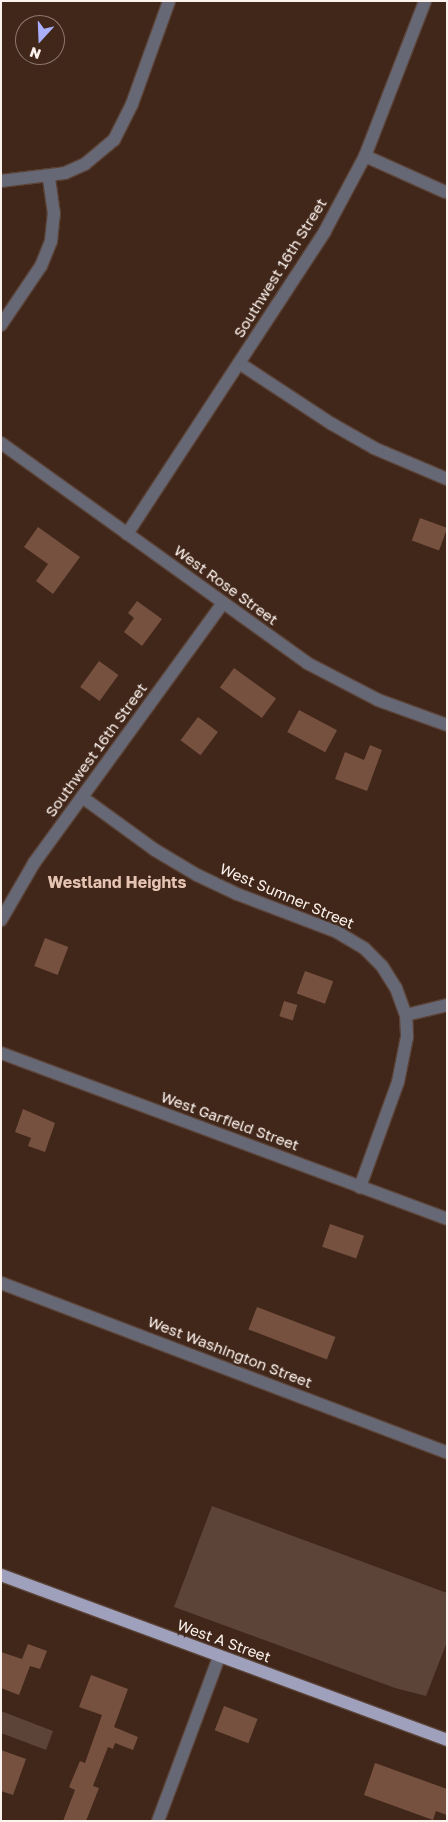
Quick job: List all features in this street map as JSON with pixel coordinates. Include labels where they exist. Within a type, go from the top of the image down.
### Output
[{"type":"main road","name":"West A Street","points":[[1,1575],[444,1740]]},
{"type":"street","points":[[1,181],[49,177],[85,164],[114,140],[132,104],[169,1]]},
{"type":"street","name":"Southwest 16th Street","points":[[127,534],[325,231],[366,156],[425,1]]},
{"type":"street","points":[[366,156],[445,192]]},
{"type":"street","points":[[1,325],[41,266],[51,242],[54,214],[49,177]]},
{"type":"street","points":[[239,363],[332,424],[374,448],[447,479]]},
{"type":"street","name":"West Rose Street","points":[[1,444],[307,663],[341,683],[447,725]]},
{"type":"street","name":"Southwest 16th Street","points":[[1,920],[34,863],[223,603]]},
{"type":"street","name":"West Sumner Street","points":[[82,797],[155,850],[197,875],[238,894],[337,932],[364,948],[382,966],[396,988],[406,1015],[405,1059],[360,1187]]},
{"type":"street","points":[[406,1015],[447,1005]]},
{"type":"street","name":"West Garfield Street","points":[[1,1054],[447,1219]]},
{"type":"street","name":"West Washington Street","points":[[1,1283],[447,1452]]},
{"type":"street","points":[[158,1821],[218,1657]]},
{"type":"shaded area","points":[[212,1506],[447,1593],[447,1642],[426,1696],[395,1688],[174,1607]]},
{"type":"shaded area","points":[[1,1711],[53,1731],[46,1750],[1,1733]]},
{"type":"building","points":[[420,518],[447,528],[439,550],[412,541]]},
{"type":"building","points":[[38,527],[80,557],[53,594],[36,581],[48,564],[24,547]]},
{"type":"building","points":[[137,601],[162,619],[142,646],[124,632],[134,618],[128,613]]},
{"type":"building","points":[[99,661],[118,675],[100,701],[80,687]]},
{"type":"building","points":[[234,668],[276,699],[262,718],[220,687]]},
{"type":"building","points":[[299,710],[337,730],[325,752],[287,732]]},
{"type":"building","points":[[198,717],[218,732],[201,755],[181,740]]},
{"type":"building","points":[[370,745],[382,750],[367,791],[335,779],[345,752],[364,760]]},
{"type":"building","points":[[45,938],[68,947],[58,975],[34,966]]},
{"type":"building","points":[[305,971],[333,981],[325,1004],[297,994]]},
{"type":"building","points":[[284,1001],[297,1005],[293,1020],[279,1016]]},
{"type":"building","points":[[23,1109],[55,1123],[45,1152],[28,1146],[31,1138],[15,1132]]},
{"type":"building","points":[[330,1224],[364,1236],[356,1258],[322,1247]]},
{"type":"building","points":[[257,1307],[335,1337],[327,1360],[248,1329]]},
{"type":"building","points":[[28,1644],[47,1651],[40,1669],[30,1666],[19,1695],[1,1688],[1,1652],[22,1659]]},
{"type":"building","points":[[91,1675],[128,1689],[114,1727],[138,1737],[133,1750],[115,1743],[113,1749],[108,1747],[93,1786],[99,1788],[86,1821],[63,1821],[75,1790],[69,1787],[80,1761],[85,1763],[102,1715],[79,1707]]},
{"type":"building","points":[[224,1706],[258,1719],[248,1743],[215,1730]]},
{"type":"building","points":[[1,1750],[26,1759],[13,1795],[1,1791]]},
{"type":"building","points":[[375,1763],[447,1789],[447,1815],[436,1811],[433,1820],[364,1795]]},
{"type":"district","name":"Westland Heights","points":[[117,882]]}]
